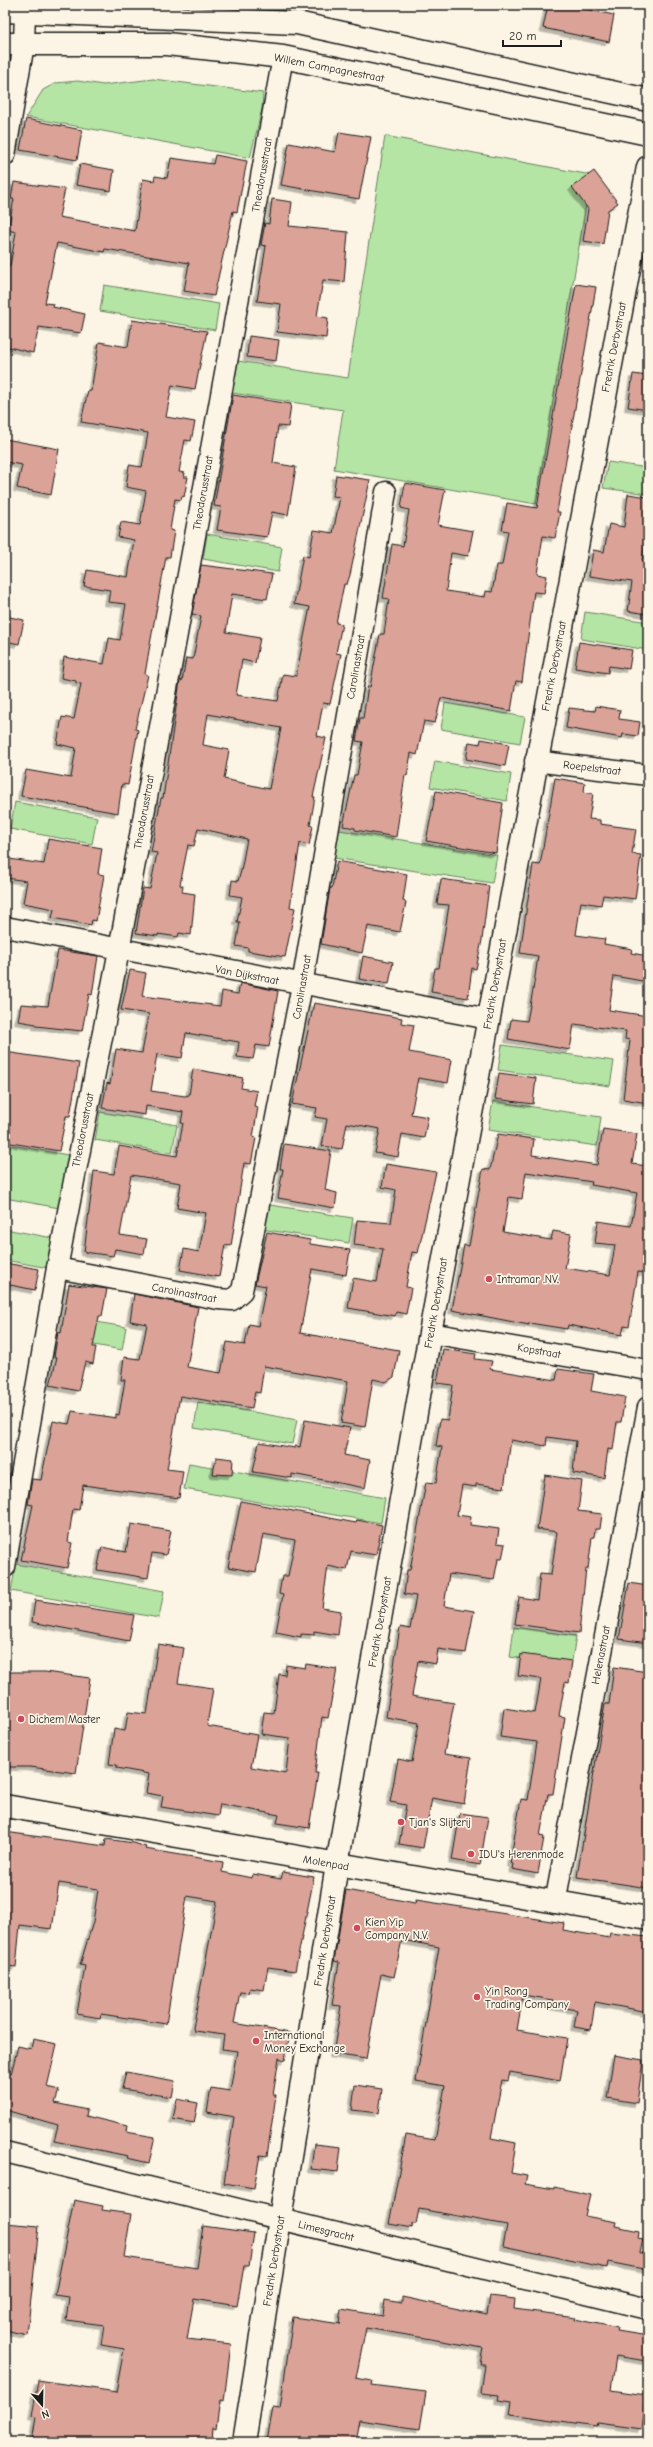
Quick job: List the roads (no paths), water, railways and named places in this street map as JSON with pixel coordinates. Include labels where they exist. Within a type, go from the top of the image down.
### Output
[{"type":"main road","points":[[15,11],[297,22],[648,100]]},
{"type":"main road","name":"Willem Campagnestraat","points":[[15,44],[167,44],[283,57],[648,134]]},
{"type":"main road","name":"Fredrik Derbystraat","points":[[244,2442],[281,2220],[337,1865],[430,1333],[489,1019],[535,761],[648,167]]},
{"type":"main road","name":"Molenpad","points":[[5,1806],[648,1918]]},
{"type":"street","points":[[5,155],[15,44],[15,11]]},
{"type":"street","name":"Theodorusstraat","points":[[5,1567],[57,1268],[119,950],[283,57]]},
{"type":"street","name":"Carolinastraat","points":[[57,1268],[218,1299],[232,1300],[242,1291],[302,985],[386,492]]},
{"type":"street","name":"Roepelstraat","points":[[535,761],[648,775]]},
{"type":"street","name":"Van Dijkstraat","points":[[5,927],[302,985],[489,1019]]},
{"type":"street","name":"Kopstraat","points":[[430,1333],[648,1370]]},
{"type":"street","name":"Helenastraat","points":[[555,1903],[648,1407]]},
{"type":"street","name":"Limesgracht","points":[[5,2152],[648,2309]]},
{"type":"place","name":"Intramar .NV.","points":[[489,1279]]},
{"type":"place","name":"Dichem Master","points":[[21,1719]]},
{"type":"place","name":"Tjan's Slijterij","points":[[401,1822]]},
{"type":"place","name":"IDU's Herenmode","points":[[471,1854]]},
{"type":"place","name":"Kien Yip Company N.V.","points":[[357,1928]]},
{"type":"place","name":"Yin Rong Trading Company","points":[[477,1997]]},
{"type":"place","name":"International Money Exchange","points":[[256,2041]]}]
